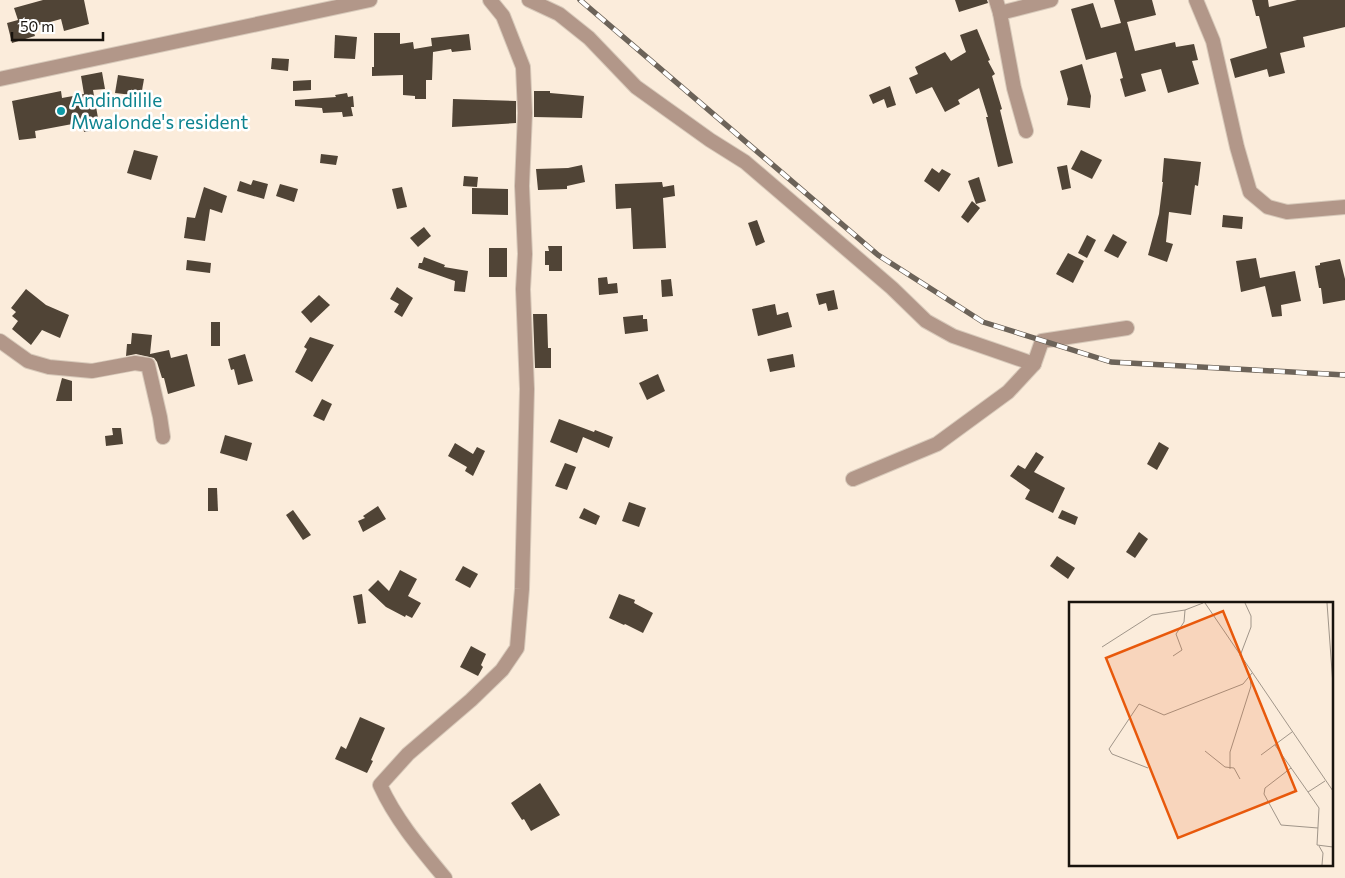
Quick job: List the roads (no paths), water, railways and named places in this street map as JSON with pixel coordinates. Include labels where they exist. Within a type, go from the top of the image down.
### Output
[{"type":"street","points":[[0,78],[330,4],[370,0]]},
{"type":"street","points":[[445,878],[411,837],[389,805],[380,785],[408,754],[496,676],[517,648],[522,589],[527,389],[523,289],[525,254],[522,186],[525,113],[523,67],[503,16],[490,0]]},
{"type":"street","points":[[529,0],[559,14],[589,38],[636,88],[745,162],[892,288],[926,321],[953,336],[1034,364]]},
{"type":"street","points":[[1026,131],[1014,88],[998,7],[1051,0]]},
{"type":"street","points":[[1196,0],[1213,41],[1237,147],[1250,192],[1268,207],[1287,212],[1345,207]]},
{"type":"street","points":[[853,479],[937,444],[1008,392],[1034,364],[1042,340],[1127,328]]},
{"type":"street","points":[[0,341],[28,361],[49,367],[92,371],[135,363],[148,365],[163,437]]},
{"type":"railway","points":[[580,0],[878,255],[983,322],[1111,362],[1345,375]]},
{"type":"place","name":"Andindilile Mwalonde's resident","points":[[61,111]]}]
